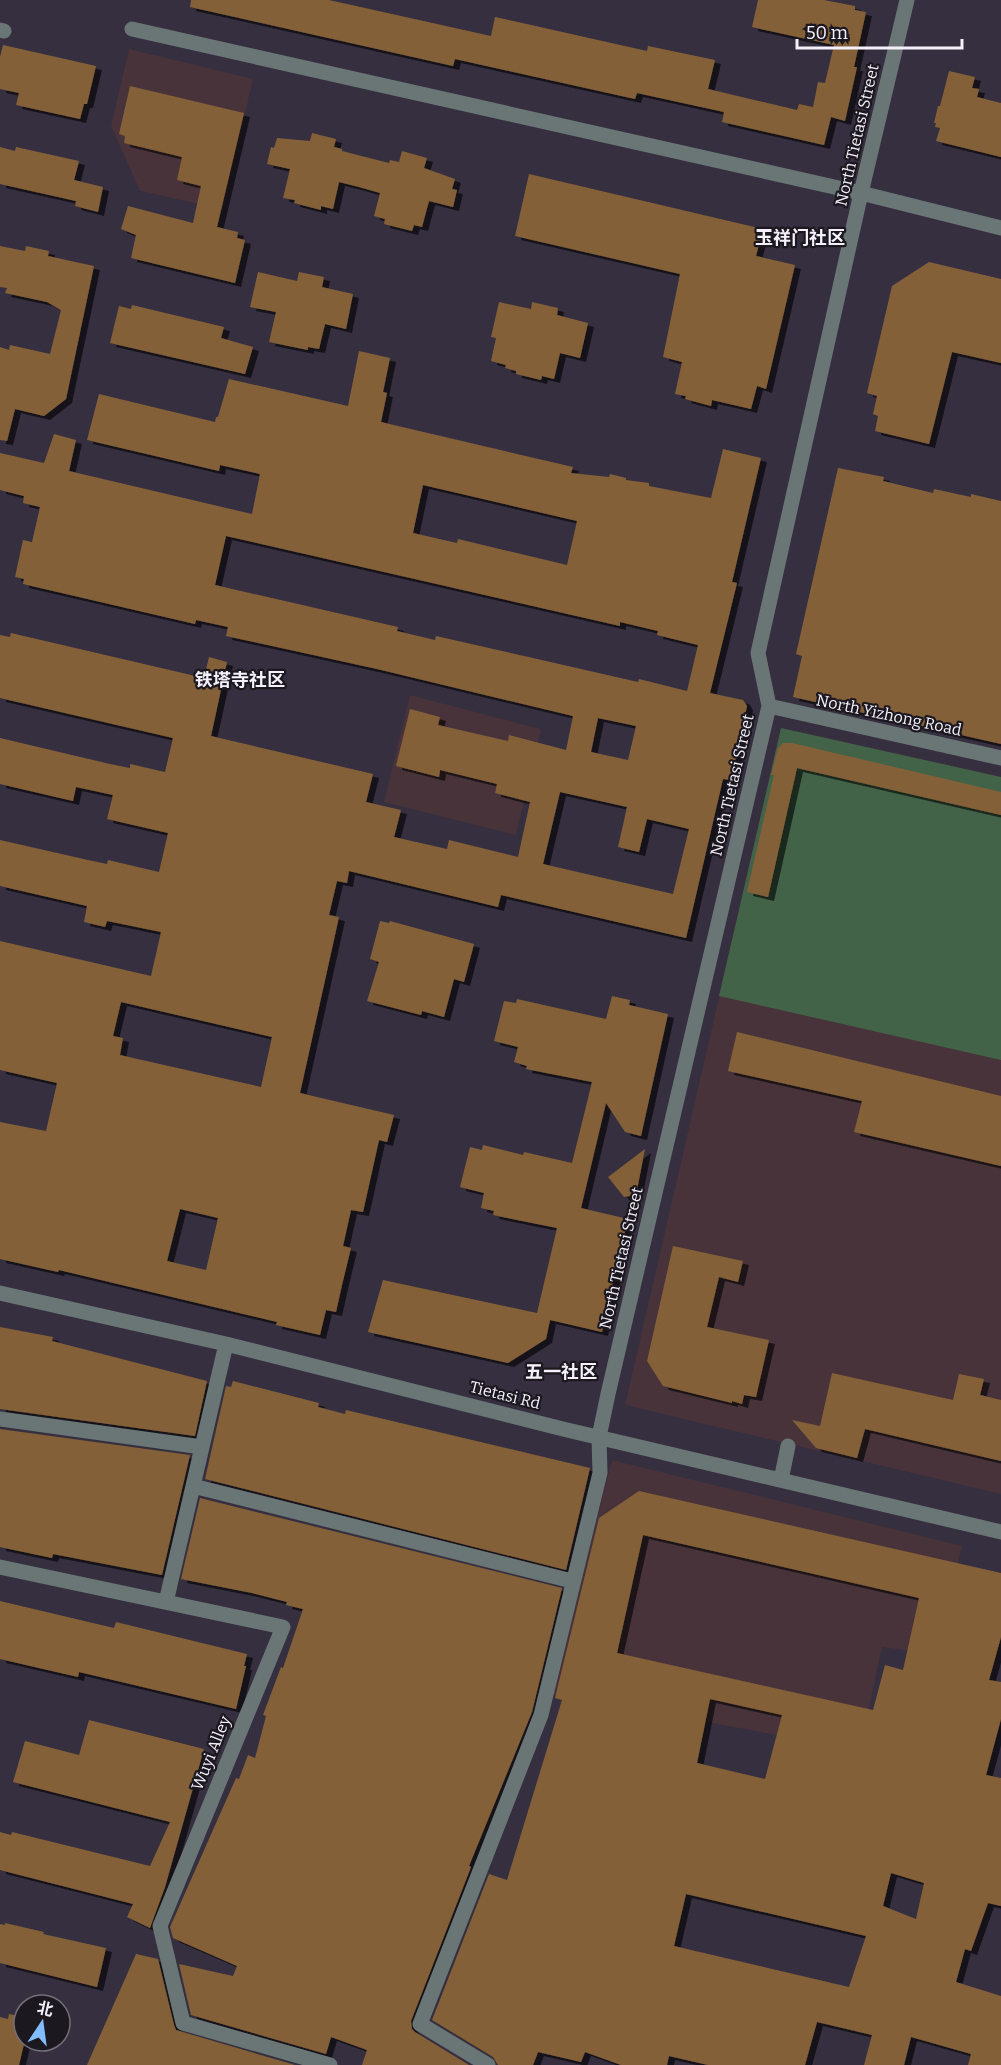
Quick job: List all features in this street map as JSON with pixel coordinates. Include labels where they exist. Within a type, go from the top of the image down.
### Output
[{"type":"street","name":"North Tietasi Street","points":[[488,2065],[420,2024],[541,1715],[600,1473],[599,1437],[769,706],[758,653],[861,193],[907,0]]},
{"type":"street","points":[[132,29],[861,193],[1001,228]]},
{"type":"street","name":"North Yizhong Road","points":[[769,706],[1001,758]]},
{"type":"street","name":"Tietasi Rd","points":[[0,1293],[226,1344],[599,1437],[1001,1532]]},
{"type":"street","points":[[166,1602],[226,1344]]},
{"type":"street","points":[[0,1419],[202,1447]]},
{"type":"street","points":[[781,1480],[788,1446]]},
{"type":"street","points":[[193,1486],[572,1581]]},
{"type":"street","name":"Wuyi Alley","points":[[0,1567],[283,1627],[160,1926],[183,2023],[330,2065]]},
{"type":"shaded area","points":[[129,49],[253,79],[223,209],[140,191],[111,126]]},
{"type":"shaded area","points":[[410,695],[541,729],[516,835],[384,802]]},
{"type":"shaded area","points":[[781,728],[1001,777],[1001,1494],[625,1405]]},
{"type":"shaded area","points":[[612,1460],[962,1546],[935,1654],[882,1647],[860,1750],[552,1694]]},
{"type":"green space","points":[[781,728],[1001,777],[1001,1060],[719,996]]},
{"type":"building","points":[[191,0],[329,0],[491,36],[495,17],[647,51],[648,46],[715,60],[708,89],[797,110],[799,104],[813,107],[818,82],[825,83],[834,45],[752,27],[758,0],[824,0],[855,6],[855,10],[866,12],[845,121],[831,117],[824,145],[722,122],[724,112],[637,93],[635,99],[455,59],[453,66],[190,7]]},
{"type":"building","points":[[3,45],[96,66],[87,104],[84,104],[80,119],[16,105],[19,93],[0,89],[0,57]]},
{"type":"building","points":[[949,71],[975,77],[972,88],[979,89],[977,97],[1001,103],[1001,157],[936,141],[940,128],[935,127],[936,123],[934,123]]},
{"type":"building","points":[[130,86],[244,113],[217,227],[238,232],[237,238],[245,240],[235,283],[131,258],[136,235],[121,229],[128,206],[193,223],[201,186],[177,180],[182,157],[124,143],[125,136],[119,134]]},
{"type":"building","points":[[312,133],[336,139],[334,147],[342,151],[389,163],[390,160],[399,162],[402,151],[427,158],[424,168],[455,179],[452,189],[457,190],[453,207],[429,201],[422,227],[414,225],[412,231],[384,224],[385,219],[374,216],[380,193],[359,187],[339,182],[333,209],[321,206],[321,210],[283,198],[290,169],[267,164],[271,147],[274,148],[277,138],[310,141]]},
{"type":"building","points":[[0,147],[15,151],[16,147],[79,161],[74,180],[103,187],[98,212],[75,206],[76,201],[0,184]]},
{"type":"building","points":[[529,174],[763,229],[756,256],[795,265],[766,389],[757,386],[751,409],[712,400],[711,406],[675,394],[682,362],[663,357],[680,274],[515,236]]},
{"type":"building","points":[[0,246],[25,251],[26,246],[49,251],[48,256],[94,266],[66,399],[44,416],[15,409],[7,441],[0,440],[0,347],[9,350],[10,345],[50,354],[61,310],[47,302],[5,293],[7,288],[0,287]]},
{"type":"building","points":[[929,262],[1001,279],[1001,363],[952,352],[929,444],[875,431],[878,416],[873,414],[877,396],[867,393],[892,286]]},
{"type":"building","points":[[258,272],[297,281],[299,272],[324,277],[322,287],[353,294],[346,329],[325,324],[319,349],[308,347],[308,350],[269,342],[276,312],[250,307]]},
{"type":"building","points":[[499,302],[531,309],[532,302],[558,308],[557,315],[588,323],[580,358],[560,353],[554,379],[542,376],[541,380],[516,374],[516,371],[505,368],[506,365],[491,361],[496,338],[491,337]]},
{"type":"building","points":[[132,305],[224,327],[221,338],[253,347],[245,374],[110,343],[119,306],[131,309]]},
{"type":"building","points":[[359,351],[390,358],[383,392],[387,393],[381,422],[573,467],[571,473],[609,477],[610,474],[626,478],[626,480],[649,483],[649,486],[711,498],[723,449],[761,458],[732,582],[737,583],[710,693],[743,700],[747,706],[731,780],[723,779],[686,938],[501,895],[498,907],[349,871],[347,883],[337,881],[329,915],[339,917],[300,1093],[394,1115],[387,1142],[379,1140],[363,1212],[351,1210],[343,1246],[351,1248],[336,1312],[326,1310],[320,1335],[276,1325],[277,1322],[59,1270],[58,1272],[0,1259],[0,1122],[46,1131],[57,1083],[0,1070],[0,941],[151,976],[161,932],[107,921],[105,927],[84,922],[87,906],[0,886],[0,840],[107,864],[108,860],[159,872],[168,833],[107,819],[113,795],[76,787],[73,801],[0,784],[0,738],[110,764],[130,768],[130,764],[165,772],[173,738],[0,698],[0,635],[10,637],[11,633],[204,678],[209,657],[227,662],[211,736],[373,774],[366,802],[401,810],[394,837],[447,849],[449,840],[518,857],[530,802],[495,793],[497,784],[440,770],[439,777],[396,766],[410,709],[440,717],[438,725],[508,741],[509,735],[566,750],[573,716],[226,636],[228,627],[196,620],[195,624],[23,584],[24,579],[15,577],[23,540],[32,542],[40,507],[23,503],[24,496],[0,490],[0,453],[44,463],[54,434],[76,440],[69,471],[252,514],[260,474],[220,465],[219,471],[87,440],[99,394],[215,422],[229,379],[348,406]],"holes":[[[423,485],[577,521],[567,565],[458,539],[457,543],[413,533]],[[226,536],[620,626],[620,622],[658,631],[657,635],[698,645],[687,691],[436,636],[435,640],[397,631],[398,627],[215,585]],[[598,718],[636,726],[628,760],[591,752]],[[560,792],[627,807],[618,847],[639,852],[647,819],[689,829],[673,894],[543,864]],[[121,1002],[272,1037],[261,1087],[120,1055],[123,1038],[113,1036]],[[180,1209],[218,1218],[206,1270],[167,1261]]]},
{"type":"building","points":[[838,468],[884,477],[883,481],[933,493],[934,489],[1001,501],[1001,744],[793,697],[802,656],[796,654]]},
{"type":"building","points":[[783,743],[792,743],[1001,792],[1001,815],[797,768],[768,897],[747,892],[774,775],[771,775],[778,748]]},
{"type":"building","points":[[380,921],[389,923],[390,921],[474,944],[464,982],[454,979],[444,1017],[422,1011],[421,1015],[367,1001],[379,962],[370,959]]},
{"type":"building","points":[[612,996],[630,1000],[629,1005],[668,1014],[641,1136],[625,1132],[606,1103],[581,1208],[628,1219],[602,1332],[550,1320],[546,1339],[508,1363],[368,1332],[383,1280],[537,1313],[557,1228],[493,1215],[494,1211],[481,1208],[484,1193],[460,1187],[470,1147],[482,1150],[483,1145],[523,1155],[524,1152],[572,1163],[592,1082],[526,1069],[527,1066],[514,1062],[518,1047],[494,1041],[504,1001],[516,1003],[517,999],[606,1019]]},
{"type":"building","points":[[737,1032],[1001,1096],[1001,1166],[854,1132],[862,1101],[728,1071]]},
{"type":"building","points":[[645,1149],[636,1195],[624,1197],[608,1177]]},
{"type":"building","points":[[673,1246],[743,1261],[738,1282],[719,1277],[707,1327],[769,1340],[756,1397],[744,1395],[742,1404],[663,1386],[647,1361]]},
{"type":"building","points":[[0,1327],[53,1337],[52,1341],[207,1381],[195,1436],[0,1409]]},
{"type":"building","points":[[832,1373],[953,1400],[959,1374],[984,1379],[980,1395],[1001,1400],[1001,1461],[865,1429],[857,1458],[816,1448],[792,1420],[820,1426]]},
{"type":"building","points":[[233,1381],[319,1403],[318,1407],[345,1414],[346,1410],[590,1468],[566,1570],[205,1479],[226,1386],[231,1387]]},
{"type":"building","points":[[0,1429],[190,1455],[162,1575],[53,1554],[52,1558],[0,1547]]},
{"type":"building","points":[[639,1491],[1001,1573],[1001,1637],[989,1680],[1001,1682],[1001,1719],[986,1775],[1001,1778],[1001,1906],[988,1903],[971,1951],[965,1949],[956,1982],[1001,1996],[1001,2065],[968,2065],[971,2054],[911,2037],[904,2065],[864,2065],[872,2035],[817,2022],[805,2065],[708,2065],[669,2056],[667,2065],[621,2065],[585,2052],[581,2062],[538,2052],[533,2065],[498,2065],[493,2057],[432,2020],[489,1874],[507,1880],[562,1700],[555,1698],[599,1518]],"holes":[[[643,1535],[919,1598],[903,1670],[885,1665],[873,1710],[617,1653]],[[710,1699],[782,1715],[765,1779],[697,1763]],[[891,1873],[924,1883],[916,1919],[883,1906]],[[686,1894],[866,1936],[849,1987],[674,1946]]]},
{"type":"building","points":[[200,1498],[562,1588],[532,1712],[469,1866],[471,1867],[411,2021],[415,2032],[469,2065],[362,2065],[367,2050],[331,2037],[326,2054],[191,2015],[179,1964],[233,1976],[237,1966],[173,1938],[170,1927],[236,1778],[239,1779],[248,1755],[255,1758],[266,1716],[263,1715],[281,1667],[283,1668],[303,1609],[286,1605],[287,1602],[252,1593],[181,1579]]},
{"type":"building","points":[[0,1601],[114,1628],[116,1622],[247,1654],[236,1709],[79,1672],[78,1677],[0,1659]]},
{"type":"building","points":[[89,1720],[204,1749],[165,1887],[150,1928],[127,1917],[133,1904],[0,1870],[0,1832],[11,1835],[12,1832],[150,1866],[170,1822],[13,1782],[25,1741],[79,1755]]},
{"type":"building","points":[[5,1923],[106,1948],[97,1987],[0,1963],[0,1924],[5,1925]]},
{"type":"building","points":[[136,1954],[158,1959],[176,2030],[295,2065],[87,2065]]},
{"type":"building","points":[[9,2014],[12,2015],[12,2053],[22,2053],[19,2065],[0,2065],[0,2017],[8,2019]]},
{"type":"district","name":"玉祥门社区","points":[[800,238]]},
{"type":"district","name":"铁塔寺社区","points":[[240,680]]},
{"type":"district","name":"五一社区","points":[[561,1372]]}]
